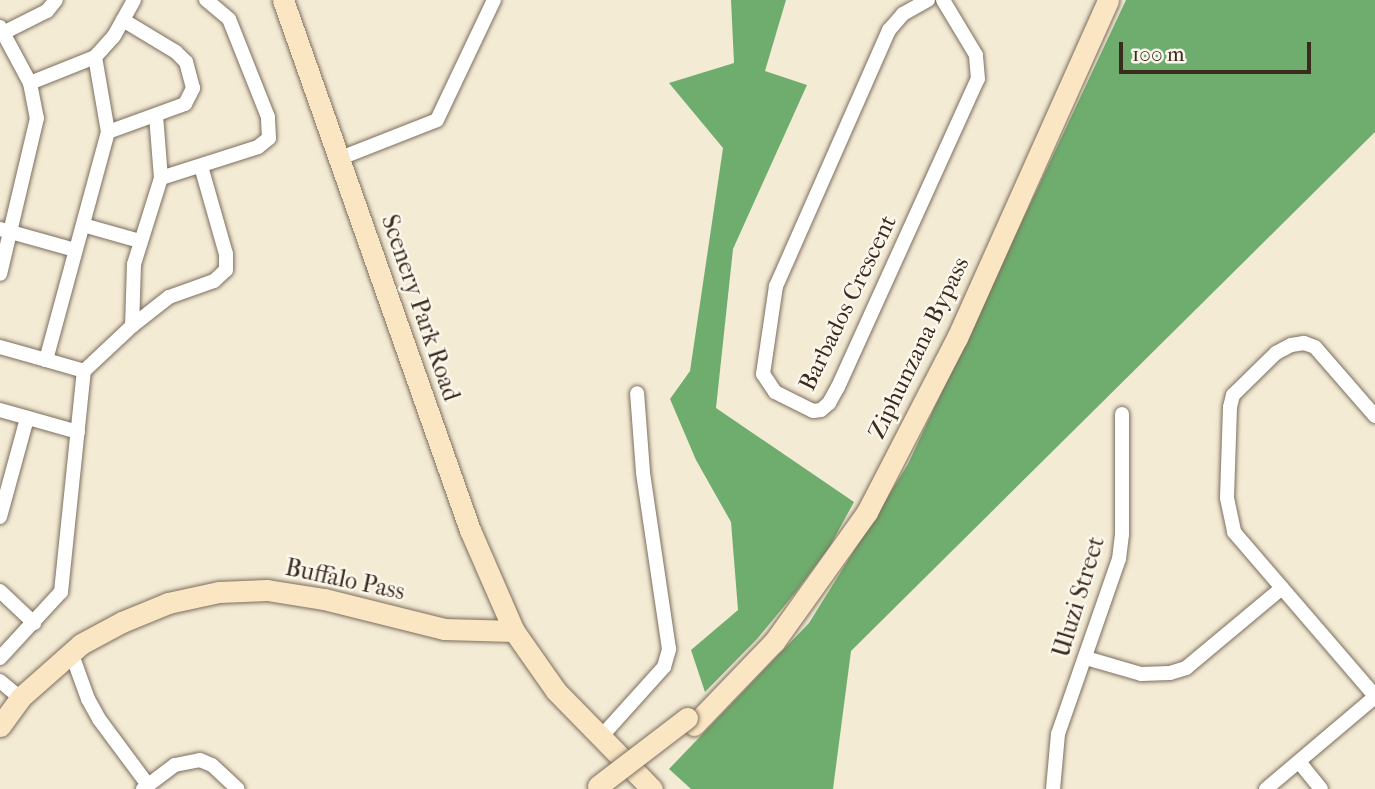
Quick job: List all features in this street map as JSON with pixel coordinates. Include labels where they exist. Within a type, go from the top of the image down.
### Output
[{"type":"main road","name":"Scenery Park Road","points":[[283,0],[470,530],[513,631],[556,691],[652,789]]},
{"type":"main road","name":"Ziphunzana Bypass","points":[[601,788],[691,722],[774,642],[867,512],[957,338],[1108,0]]},
{"type":"main road","name":"Buffalo Pass","points":[[0,726],[20,698],[71,652],[122,622],[168,603],[219,592],[255,590],[324,599],[444,629],[513,631]]},
{"type":"street","points":[[0,274],[5,231],[37,118],[30,83],[2,30],[47,11],[56,0]]},
{"type":"street","points":[[30,83],[95,57],[107,47],[134,0]]},
{"type":"street","points":[[161,178],[258,147],[269,138],[270,128],[229,19],[206,0]]},
{"type":"street","name":"Barbados Crescent","points":[[928,0],[903,14],[890,30],[776,286],[763,374],[775,392],[813,411],[821,410],[829,403],[838,387],[978,79],[976,55],[943,0]]},
{"type":"street","points":[[338,159],[437,120],[493,1]]},
{"type":"street","points":[[108,132],[185,104],[190,99],[193,88],[186,62],[176,52],[123,20]]},
{"type":"street","points":[[46,360],[108,132],[95,57]]},
{"type":"street","points":[[132,326],[130,294],[140,241],[161,178],[156,116]]},
{"type":"street","points":[[0,658],[61,592],[84,371],[132,326],[169,297],[214,281],[226,270],[226,254],[201,166]]},
{"type":"street","points":[[83,225],[140,241]]},
{"type":"street","points":[[5,231],[75,250]]},
{"type":"street","points":[[1266,789],[1300,763],[1375,696],[1234,532],[1229,518],[1228,448],[1233,395],[1276,353],[1291,345],[1304,343],[1326,358],[1375,416]]},
{"type":"street","points":[[0,347],[84,371]]},
{"type":"street","points":[[600,738],[664,667],[669,649],[643,472],[637,393]]},
{"type":"street","points":[[0,410],[78,432]]},
{"type":"street","name":"Uluzi Street","points":[[1053,789],[1058,734],[1119,559],[1122,534],[1122,414]]},
{"type":"street","points":[[0,517],[27,418]]},
{"type":"street","points":[[1086,658],[1141,674],[1170,673],[1198,659],[1282,589]]},
{"type":"street","points":[[0,591],[34,623]]},
{"type":"street","points":[[71,652],[88,699],[99,719],[146,787],[175,765],[200,760],[212,765],[238,789]]},
{"type":"street","points":[[0,681],[20,698]]},
{"type":"street","points":[[1300,763],[1321,789]]},
{"type":"green space","points":[[731,0],[786,0],[765,71],[807,85],[733,249],[716,408],[854,502],[830,546],[795,593],[757,639],[705,692],[691,650],[738,610],[731,522],[696,460],[670,399],[690,371],[723,148],[669,83],[734,63]]},
{"type":"green space","points":[[1126,0],[1375,0],[1375,132],[851,651],[833,789],[691,789],[669,769],[809,623],[908,464]]}]
